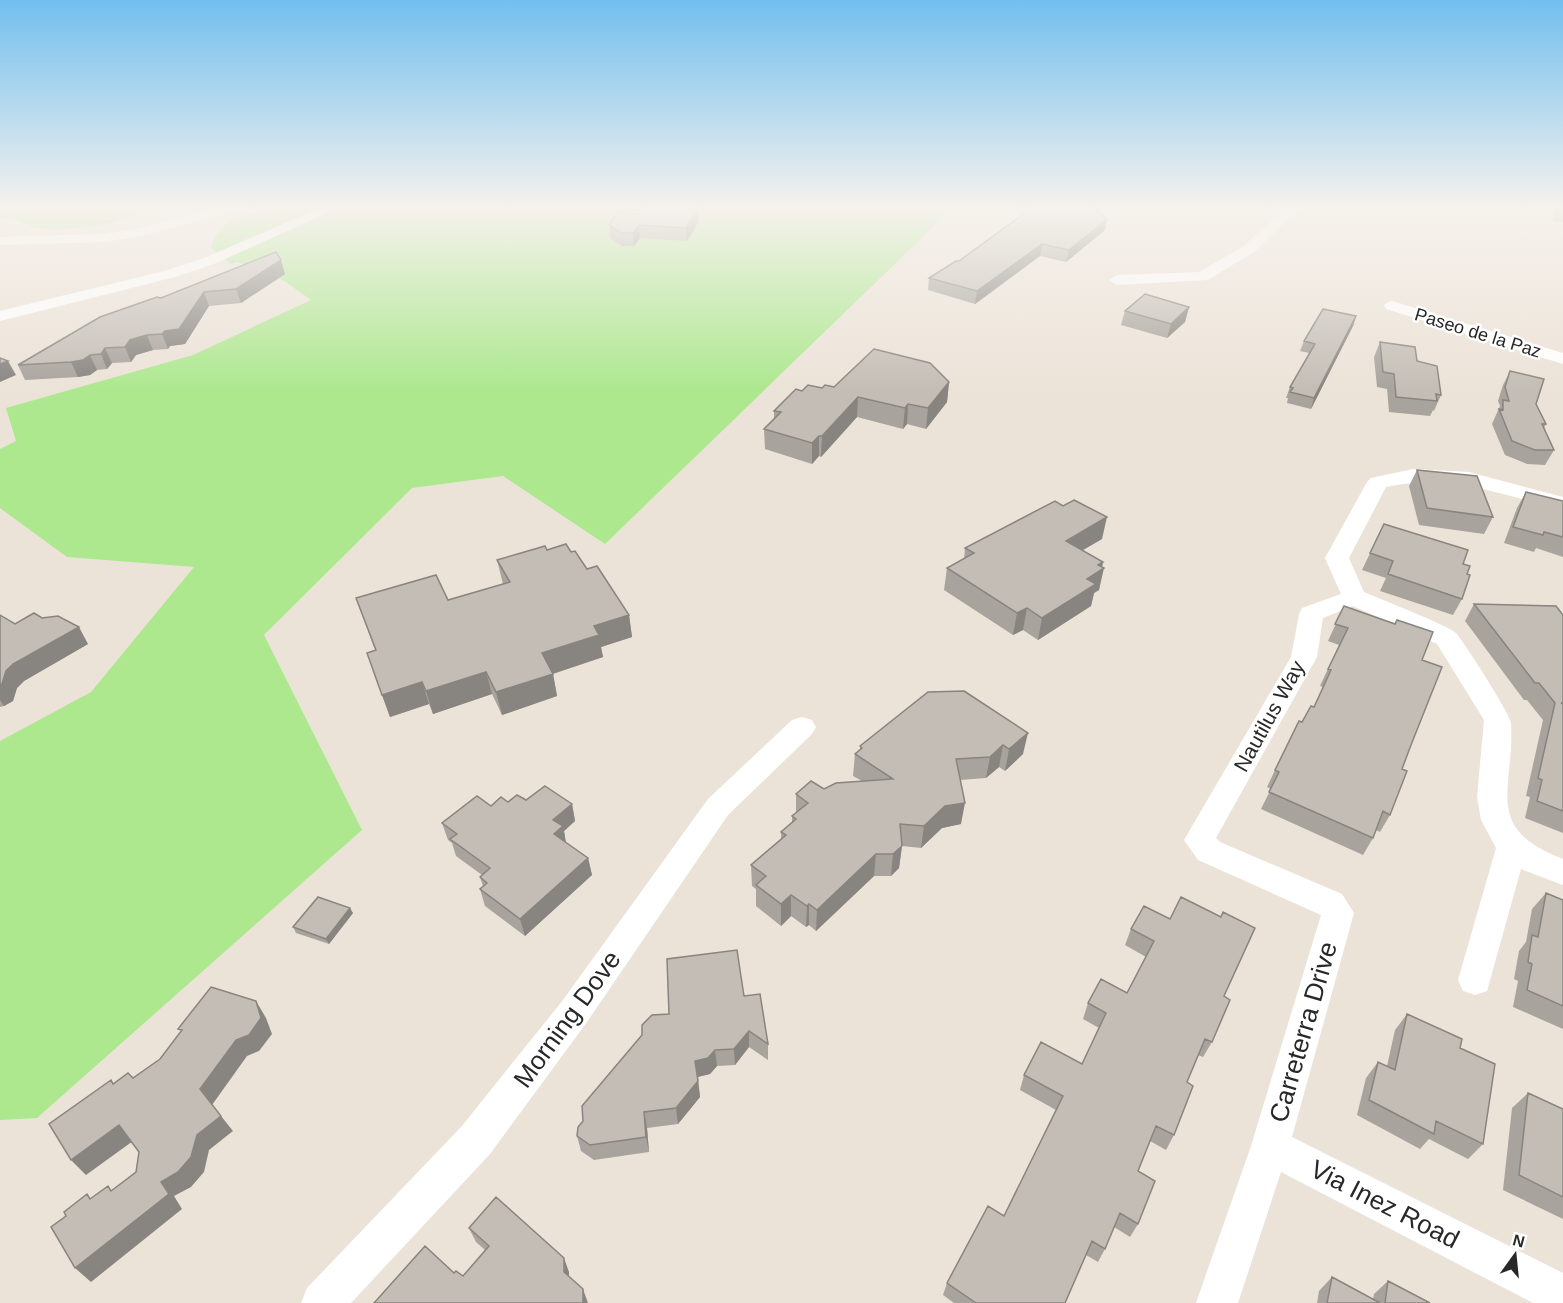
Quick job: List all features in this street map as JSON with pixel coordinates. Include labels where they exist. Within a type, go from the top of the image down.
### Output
[{"type":"street","points":[[0,316],[188,268]]},
{"type":"street","points":[[1118,280],[1202,277],[1217,268]]},
{"type":"street","name":"Paseo de la Paz","points":[[1392,306],[1563,359]]},
{"type":"street","points":[[1563,504],[1469,478],[1413,475],[1378,482],[1337,558],[1354,597],[1446,638],[1497,720],[1492,797],[1496,820],[1512,847],[1528,859],[1563,872]]},
{"type":"street","name":"Nautilus Way","points":[[1199,840],[1304,657],[1311,615],[1354,597]]},
{"type":"street","name":"Morning Dove","points":[[322,1303],[476,1140],[575,1011],[718,807],[802,727]]},
{"type":"street","name":"Carreterra Drive","points":[[1199,840],[1209,851],[1332,904],[1338,913],[1270,1146],[1216,1303]]},
{"type":"street","points":[[1475,980],[1512,847]]},
{"type":"street","name":"Via Inez Road","points":[[1270,1146],[1563,1296]]},
{"type":"green space","points":[[253,268],[891,268],[605,544],[503,476],[412,488],[264,635],[362,830],[37,1118],[0,1120],[0,741],[91,692],[194,567],[67,557],[0,508],[0,449],[16,441],[6,408],[193,355],[311,300],[280,278]]},
{"type":"building","points":[[236,268],[269,268],[236,289],[204,292],[179,329],[130,340],[125,347],[105,348],[101,354],[90,355],[83,360],[18,365],[100,317],[157,297],[161,298]]},
{"type":"building","points":[[945,268],[1009,268],[977,291],[929,278]]},
{"type":"building","points":[[1145,294],[1189,307],[1171,324],[1125,311]]},
{"type":"building","points":[[1323,309],[1356,316],[1314,398],[1290,392],[1293,388],[1290,387],[1315,344],[1304,341]]},
{"type":"building","points":[[1380,342],[1415,347],[1417,361],[1437,366],[1441,395],[1436,394],[1437,401],[1396,397],[1394,374],[1383,372]]},
{"type":"building","points":[[874,349],[930,363],[949,382],[928,408],[908,404],[905,408],[858,397],[822,436],[812,443],[764,429],[781,412],[774,411],[796,389],[802,391],[808,385],[822,388],[825,385],[834,387]]},
{"type":"building","points":[[0,358],[8,361],[0,364]]},
{"type":"building","points":[[1510,371],[1544,379],[1536,404],[1546,424],[1542,424],[1554,450],[1535,450],[1512,441],[1499,409],[1503,410],[1503,400],[1509,401],[1505,387]]},
{"type":"building","points":[[1417,470],[1477,476],[1493,517],[1427,508]]},
{"type":"building","points":[[1526,492],[1563,501],[1563,537],[1544,532],[1543,535],[1513,527]]},
{"type":"building","points":[[1074,500],[1107,517],[1066,541],[1103,562],[1098,565],[1104,568],[1087,579],[1096,584],[1042,618],[1027,608],[1017,613],[947,568],[974,553],[965,548],[1055,501],[1063,506]]},
{"type":"building","points":[[1384,524],[1468,550],[1463,564],[1470,566],[1467,574],[1470,575],[1462,599],[1388,574],[1393,561],[1370,553]]},
{"type":"building","points":[[566,544],[571,552],[575,551],[587,569],[597,566],[629,615],[594,626],[599,635],[542,653],[553,674],[496,692],[486,672],[426,691],[422,682],[382,695],[367,653],[376,650],[356,598],[436,575],[448,600],[510,582],[497,560],[545,546],[547,550]]},
{"type":"building","points":[[1474,604],[1556,606],[1563,615],[1563,703],[1561,703],[1563,704],[1563,811],[1537,801],[1542,780],[1538,778],[1555,703],[1539,683],[1535,683]]},
{"type":"building","points":[[1344,606],[1395,624],[1397,620],[1433,632],[1422,660],[1442,667],[1402,769],[1407,771],[1390,815],[1383,811],[1373,838],[1269,792],[1279,772],[1275,770],[1299,721],[1302,722],[1311,706],[1314,707],[1331,670],[1328,669],[1348,628],[1335,624]]},
{"type":"building","points":[[34,613],[42,618],[58,616],[79,627],[13,664],[6,671],[0,685],[0,615],[15,624]]},
{"type":"building","points":[[964,691],[1028,733],[1009,749],[1003,745],[990,757],[956,759],[965,803],[945,806],[924,826],[900,824],[902,846],[893,854],[876,854],[817,910],[791,895],[781,904],[756,885],[766,876],[751,865],[786,835],[781,832],[796,819],[792,816],[808,803],[796,794],[811,781],[824,789],[836,783],[893,779],[855,754],[862,748],[860,746],[928,692]]},
{"type":"building","points":[[545,786],[572,804],[553,820],[563,826],[554,834],[588,858],[520,919],[480,889],[487,883],[480,877],[490,868],[450,839],[457,834],[442,823],[477,796],[491,806],[501,797],[508,802],[517,795],[526,800]]},
{"type":"building","points":[[1546,893],[1563,900],[1563,1006],[1527,990],[1532,964],[1528,962],[1532,935],[1538,937]]},
{"type":"building","points":[[318,897],[350,908],[326,939],[293,927]]},
{"type":"building","points":[[1181,897],[1221,917],[1223,912],[1255,928],[1224,996],[1230,1000],[1212,1042],[1205,1039],[1187,1082],[1193,1086],[1174,1135],[1156,1126],[1138,1171],[1155,1181],[1138,1224],[1120,1213],[1105,1249],[1092,1241],[1065,1303],[976,1303],[947,1283],[988,1206],[1004,1216],[1063,1096],[1024,1075],[1041,1042],[1082,1064],[1106,1013],[1088,1003],[1101,979],[1127,993],[1154,941],[1131,929],[1144,906],[1170,919]]},
{"type":"building","points":[[737,950],[744,996],[760,994],[768,1044],[749,1031],[734,1049],[715,1050],[708,1058],[695,1061],[698,1081],[676,1108],[644,1112],[646,1137],[590,1145],[577,1136],[578,1127],[583,1121],[582,1106],[642,1035],[642,1025],[652,1015],[669,1014],[667,959]]},
{"type":"building","points":[[211,987],[256,1001],[261,1018],[249,1035],[236,1040],[200,1089],[221,1116],[197,1135],[191,1157],[178,1172],[161,1182],[169,1194],[75,1268],[51,1227],[66,1216],[64,1212],[87,1194],[90,1199],[108,1186],[111,1191],[136,1172],[139,1152],[119,1125],[71,1160],[49,1124],[111,1080],[113,1084],[128,1073],[133,1078],[160,1059],[182,1030],[178,1029]]},
{"type":"building","points":[[1407,1014],[1462,1039],[1460,1048],[1495,1064],[1483,1144],[1436,1121],[1434,1134],[1369,1100],[1378,1062],[1395,1070]]},
{"type":"building","points":[[1528,1093],[1563,1109],[1563,1197],[1519,1175]]},
{"type":"building","points":[[496,1197],[564,1258],[564,1272],[583,1289],[583,1303],[374,1303],[425,1246],[454,1273],[456,1271],[463,1276],[489,1246],[469,1228]]},
{"type":"building","points":[[1332,1277],[1380,1303],[1327,1303]]},
{"type":"building","points":[[1388,1281],[1430,1303],[1385,1303]]}]
